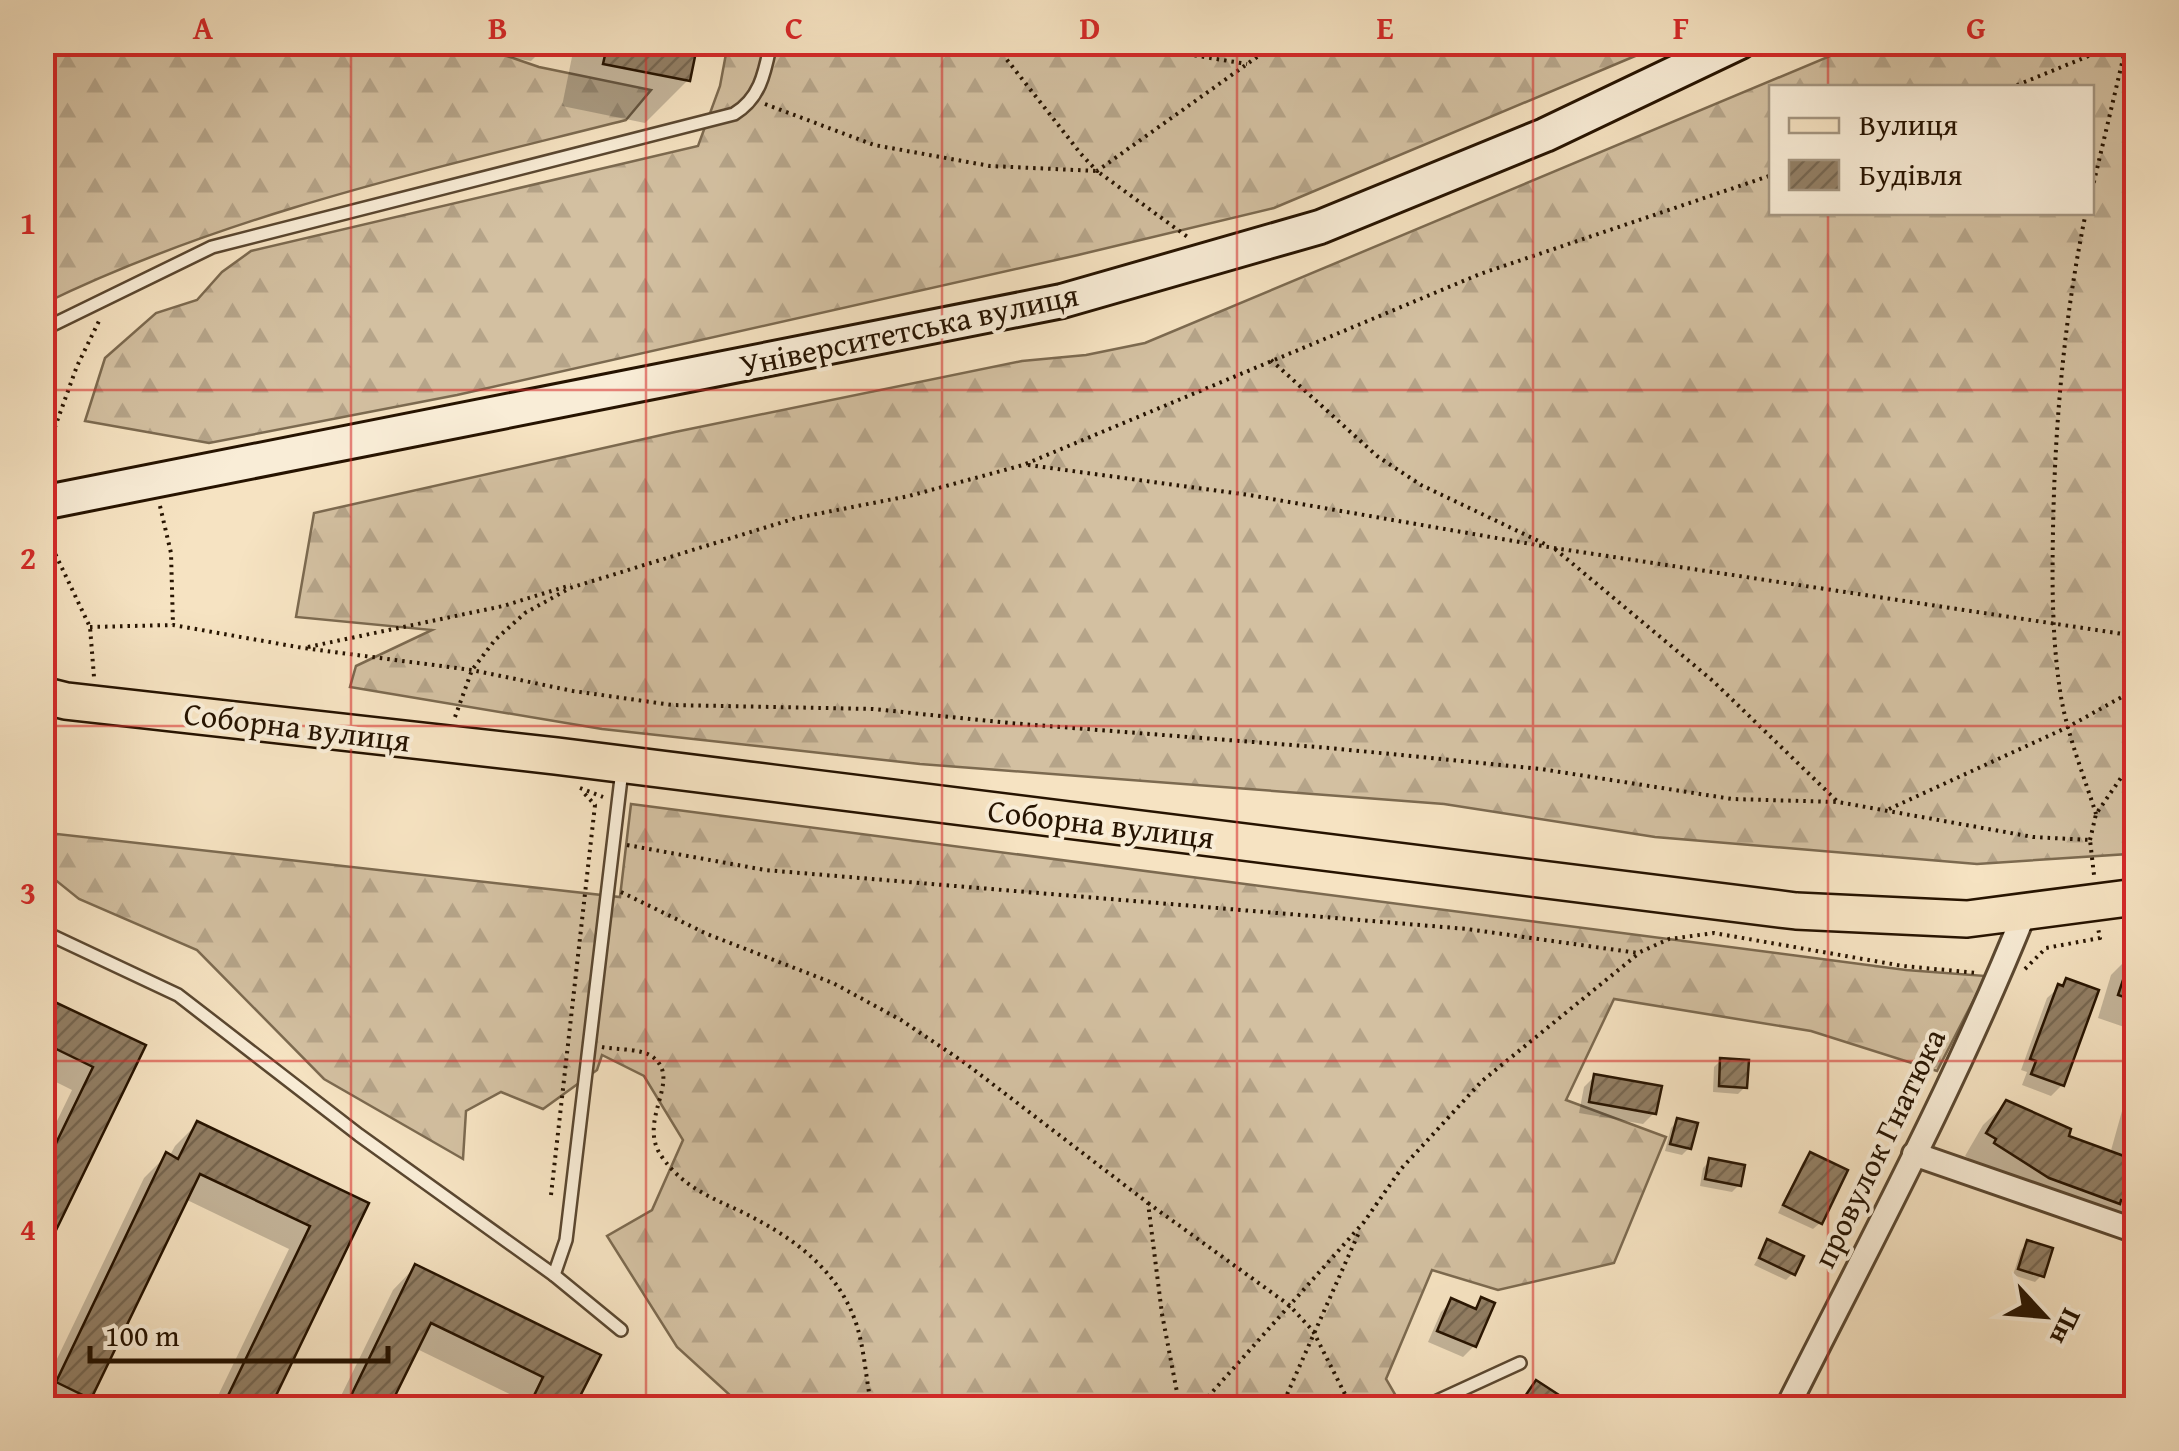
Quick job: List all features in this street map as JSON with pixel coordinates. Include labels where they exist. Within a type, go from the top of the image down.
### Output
[{"type":"main road","name":"Університетська вулиця","points":[[42,502],[154,483],[1062,301],[1320,227],[1546,134],[1740,42]]},
{"type":"main road","name":"Соборна вулиця","points":[[62,701],[623,764],[1796,911],[1967,919],[2136,897]]},
{"type":"street","name":"провулок Гнатюка","points":[[1787,1408],[2000,975],[2024,914]]},
{"type":"street","points":[[1914,1154],[2136,1231]]},
{"type":"lane","points":[[42,330],[183,259],[240,239],[723,118],[753,99],[770,42]]},
{"type":"lane","points":[[554,1275],[566,1240],[623,764]]},
{"type":"lane","points":[[42,931],[178,995],[359,1134],[554,1275],[621,1330]]},
{"type":"lane","points":[[1422,1408],[1520,1363]]},
{"type":"path","points":[[993,42],[1098,171],[1217,258]]},
{"type":"path","points":[[1113,42],[1247,64]]},
{"type":"path","points":[[753,99],[874,146],[990,166],[1098,171],[1278,42]]},
{"type":"path","points":[[2018,85],[2125,42]]},
{"type":"path","points":[[2094,181],[2125,42]]},
{"type":"path","points":[[303,648],[503,606],[796,518],[909,496],[1023,465],[1480,274],[1769,176]]},
{"type":"path","points":[[2085,215],[2068,304],[2060,388],[2054,470],[2052,622],[2068,727],[2096,814]]},
{"type":"path","points":[[42,463],[78,366],[111,297]]},
{"type":"path","points":[[1271,360],[1350,433],[1406,476],[1486,519],[1554,548],[1713,681],[1838,802]]},
{"type":"path","points":[[1023,465],[1249,495],[1554,548],[2136,636]]},
{"type":"path","points":[[154,483],[171,552],[173,624]]},
{"type":"path","points":[[42,511],[51,545],[90,626],[62,701]]},
{"type":"path","points":[[446,745],[472,670],[495,640],[525,613],[599,576]]},
{"type":"path","points":[[90,626],[173,624],[672,705],[873,709],[1541,769],[1732,798],[1838,802],[2033,837],[2090,840]]},
{"type":"path","points":[[1888,810],[2068,727],[2136,688]]},
{"type":"path","points":[[1198,1408],[1364,1222],[1402,1169],[1482,1082],[1638,953],[1669,939],[1714,933],[1903,966],[2018,976],[2046,948],[2100,938],[2090,840],[2096,814],[2136,756]]},
{"type":"path","points":[[550,1195],[596,804],[580,788]]},
{"type":"path","points":[[614,842],[765,870],[1467,929],[1638,953]]},
{"type":"path","points":[[608,886],[667,917],[834,982],[966,1063],[1288,1305],[1314,1331],[1352,1408]]},
{"type":"path","points":[[590,1044],[649,1055],[659,1065],[663,1089],[652,1126],[653,1145],[676,1177],[692,1189],[786,1236],[830,1274],[848,1301],[857,1327],[872,1408]]},
{"type":"path","points":[[1148,1202],[1162,1314],[1180,1408]]},
{"type":"path","points":[[1281,1408],[1364,1222]]},
{"type":"green space","points":[[43,42],[469,43],[539,67],[651,90],[626,120],[403,176],[256,219],[113,272],[43,304]]},
{"type":"green space","points":[[728,43],[1666,43],[1274,208],[1078,255],[457,395],[209,443],[85,421],[105,358],[156,313],[197,300],[222,272],[251,251],[698,146],[720,86]]},
{"type":"green space","points":[[1861,43],[2136,43],[2136,803],[2127,816],[2128,854],[1977,864],[1655,837],[1444,804],[920,764],[602,729],[350,687],[356,666],[432,630],[296,617],[314,513],[675,432],[1022,361],[1086,355],[1145,343]]},
{"type":"green space","points":[[631,804],[1906,970],[1986,976],[1937,1071],[1811,1031],[1614,999],[1566,1100],[1666,1137],[1614,1263],[1498,1290],[1432,1270],[1386,1379],[1403,1408],[744,1408],[677,1347],[607,1236],[652,1210],[683,1140],[644,1076],[602,1055],[597,1070],[543,1109],[501,1092],[466,1111],[463,1159],[324,1079],[197,950],[79,899],[43,870],[43,842],[57,834],[620,897]]},
{"type":"building","points":[[608,42],[698,42],[690,81],[603,64]]},
{"type":"building","points":[[2136,950],[2136,1001],[2118,995]]},
{"type":"building","points":[[2066,978],[2099,990],[2064,1086],[2031,1074],[2036,1061],[2030,1059],[2058,984],[2063,986]]},
{"type":"building","points":[[42,996],[146,1045],[42,1259],[42,1172],[93,1067],[42,1042]]},
{"type":"building","points":[[1720,1058],[1749,1060],[1747,1088],[1719,1086]]},
{"type":"building","points":[[1594,1074],[1662,1086],[1656,1114],[1589,1102]]},
{"type":"building","points":[[2006,1100],[2071,1129],[2069,1136],[2124,1156],[2132,1127],[2136,1128],[2136,1205],[2121,1200],[2120,1204],[2049,1178],[1994,1143],[1996,1139],[1986,1133]]},
{"type":"building","points":[[1677,1118],[1698,1123],[1691,1149],[1670,1144]]},
{"type":"building","points":[[197,1121],[369,1203],[270,1408],[222,1408],[310,1226],[200,1174],[91,1399],[56,1382],[166,1152],[178,1159]]},
{"type":"building","points":[[1810,1152],[1848,1170],[1822,1224],[1783,1205]]},
{"type":"building","points":[[1709,1158],[1745,1165],[1741,1186],[1705,1179]]},
{"type":"building","points":[[1767,1239],[1804,1256],[1795,1275],[1759,1258]]},
{"type":"building","points":[[2027,1240],[2053,1248],[2044,1277],[2018,1269]]},
{"type":"building","points":[[415,1264],[601,1355],[574,1408],[528,1408],[543,1377],[431,1323],[389,1408],[345,1408]]},
{"type":"building","points":[[1481,1297],[1495,1303],[1476,1347],[1437,1331],[1451,1298],[1476,1309]]},
{"type":"building","points":[[1536,1380],[1579,1408],[1517,1408]]}]
